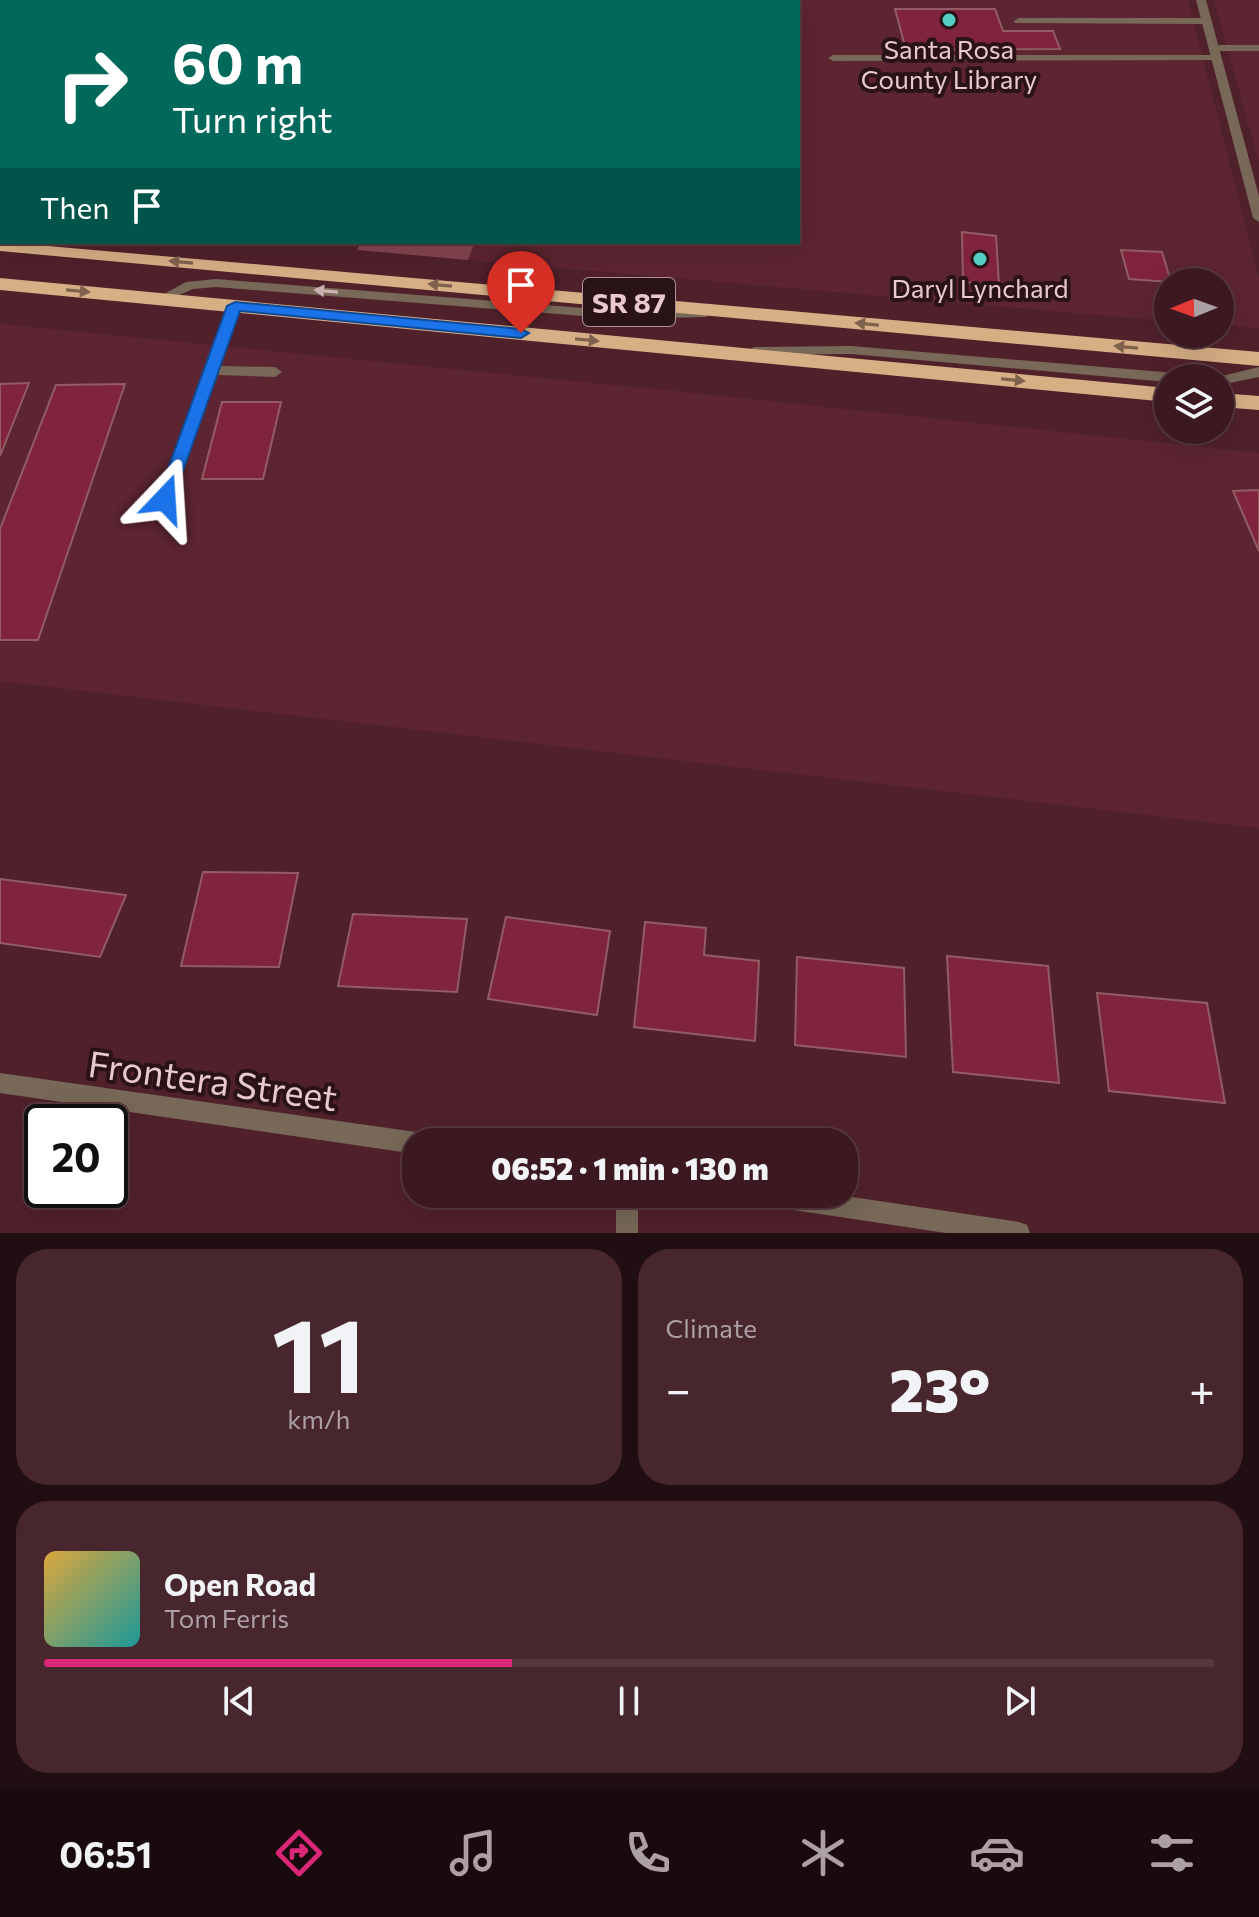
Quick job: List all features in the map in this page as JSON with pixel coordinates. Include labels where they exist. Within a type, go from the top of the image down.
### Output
[{"type":"highway","name":"SR 87","points":[[0,245],[1259,359]]},
{"type":"highway","name":"SR 87","points":[[0,284],[1154,394]]},
{"type":"highway","points":[[1234,401],[1259,403]]},
{"type":"street","points":[[1201,0],[1259,218]]},
{"type":"street","points":[[1019,21],[1207,21]]},
{"type":"street","points":[[833,58],[1215,53],[1259,48]]},
{"type":"street","points":[[161,299],[191,285],[216,283],[621,315],[739,312]]},
{"type":"street","points":[[165,499],[235,306]]},
{"type":"street","points":[[712,352],[851,350],[1154,376]]},
{"type":"street","points":[[212,370],[275,372]]},
{"type":"street","points":[[1234,377],[1259,372]]},
{"type":"street","name":"Frontera Street","points":[[0,1083],[402,1141]]},
{"type":"street","points":[[627,1208],[627,1233]]},
{"type":"street","points":[[853,1208],[1019,1233]]},
{"type":"shaded area","points":[[800,0],[1188,0],[1259,279],[1259,328],[1234,326],[1234,268],[1154,268],[1154,320],[468,260],[474,244],[800,244]]},
{"type":"shaded area","points":[[1259,0],[1259,162],[1214,1]]},
{"type":"shaded area","points":[[360,244],[474,244],[468,260],[357,250]]},
{"type":"shaded area","points":[[0,324],[1259,453],[1259,828],[0,681]]},
{"type":"building","name":"Santa Rosa County Library","points":[[895,9],[995,9],[1003,31],[1053,31],[1060,49],[906,50]]},
{"type":"building","name":"Daryl Lynchard","points":[[962,232],[996,236],[999,285],[963,282]]},
{"type":"building","points":[[1121,250],[1162,252],[1167,268],[1154,268],[1154,281],[1129,279]]},
{"type":"building","points":[[29,383],[0,456],[0,384]]},
{"type":"building","points":[[125,384],[38,640],[0,640],[0,529],[56,385]]},
{"type":"building","points":[[222,402],[281,402],[263,479],[202,479]]},
{"type":"building","points":[[1259,490],[1259,551],[1233,491]]},
{"type":"building","points":[[203,872],[298,873],[279,967],[181,966]]},
{"type":"building","points":[[0,879],[126,895],[100,957],[0,943]]},
{"type":"building","points":[[353,914],[467,919],[457,992],[338,986]]},
{"type":"building","points":[[506,917],[610,931],[597,1015],[488,999]]},
{"type":"building","points":[[645,922],[706,928],[704,955],[759,961],[755,1041],[634,1027]]},
{"type":"building","points":[[947,956],[1048,966],[1059,1083],[953,1072]]},
{"type":"building","points":[[797,957],[904,968],[906,1057],[795,1045]]},
{"type":"building","points":[[1097,993],[1207,1003],[1225,1103],[1109,1091]]},
{"type":"place","name":"Santa Rosa County Library","points":[[949,20]]},
{"type":"place","name":"Daryl Lynchard","points":[[980,259]]},
{"type":"route","points":[[165,499],[235,306],[521,333]]}]
